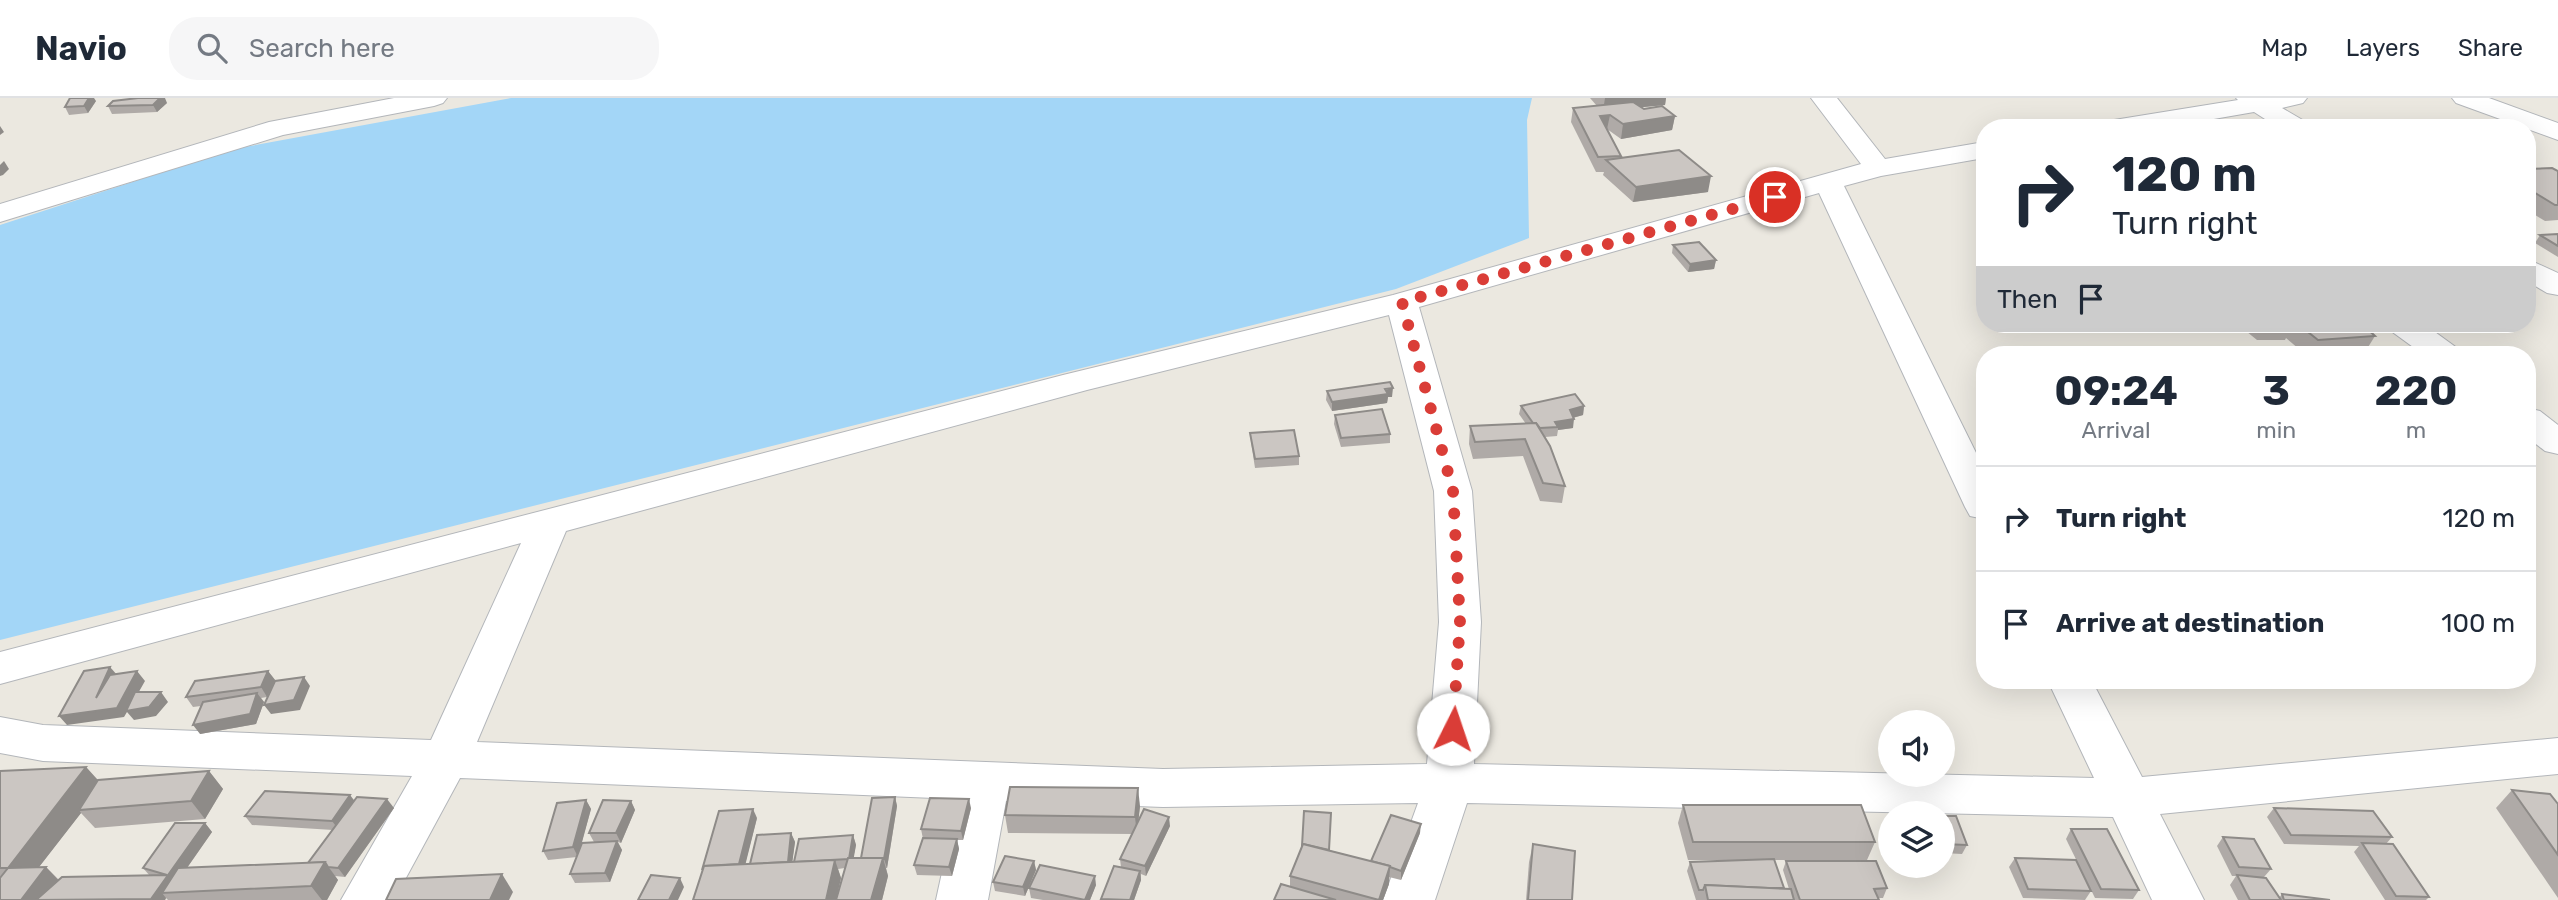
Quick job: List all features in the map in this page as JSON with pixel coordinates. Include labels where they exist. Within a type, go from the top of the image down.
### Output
[{"type":"street","points":[[278,128],[320,98]]},
{"type":"street","points":[[0,214],[278,128],[434,98]]},
{"type":"street","points":[[1824,98],[1878,168]]},
{"type":"street","points":[[2161,119],[2254,101],[2294,98]]},
{"type":"street","points":[[2465,98],[2522,119]]},
{"type":"street","points":[[2254,101],[2283,119]]},
{"type":"street","points":[[2536,124],[2558,132]]},
{"type":"street","points":[[0,668],[1075,382],[1402,302],[1878,168],[1976,151]]},
{"type":"street","points":[[1828,183],[1976,491]]},
{"type":"street","points":[[2536,273],[2558,286]]},
{"type":"street","points":[[1402,302],[1453,491],[1460,622],[1449,783],[1409,900]]},
{"type":"street","points":[[2415,333],[2433,346]]},
{"type":"street","points":[[2536,426],[2558,443]]},
{"type":"street","points":[[367,900],[446,760],[551,520]]},
{"type":"street","points":[[2074,689],[2178,900]]},
{"type":"street","points":[[0,735],[43,743],[1163,788],[1449,783],[2128,798],[2558,756]]},
{"type":"street","points":[[962,900],[986,781]]},
{"type":"water","points":[[511,98],[1532,98],[1527,120],[1529,238],[1396,289],[0,640],[0,225],[234,149]]},
{"type":"building","points":[[70,98],[89,98],[84,106],[65,107]]},
{"type":"building","points":[[160,98],[153,105],[108,106],[113,101]]},
{"type":"building","points":[[1633,102],[1644,109],[1662,106],[1675,116],[1623,124],[1610,115],[1600,116],[1621,156],[1598,157],[1573,108]]},
{"type":"building","points":[[1679,150],[1711,176],[1636,187],[1606,160]]},
{"type":"building","points":[[2552,168],[2558,171],[2558,205],[2536,193],[2536,169]]},
{"type":"building","points":[[2558,234],[2558,246],[2540,235]]},
{"type":"building","points":[[1699,242],[1716,260],[1690,264],[1673,245]]},
{"type":"building","points":[[2309,333],[2372,333],[2375,336],[2318,340]]},
{"type":"building","points":[[1390,382],[1393,388],[1385,389],[1388,394],[1332,402],[1327,391]]},
{"type":"building","points":[[1575,394],[1584,406],[1570,410],[1574,419],[1555,422],[1558,427],[1540,428],[1521,406]]},
{"type":"building","points":[[1382,409],[1390,434],[1341,438],[1335,415]]},
{"type":"building","points":[[1536,423],[1550,446],[1565,486],[1543,483],[1525,439],[1475,442],[1470,426]]},
{"type":"building","points":[[1294,430],[1299,456],[1255,459],[1250,433]]},
{"type":"building","points":[[110,667],[96,698],[110,675],[137,671],[117,708],[59,716],[84,671]]},
{"type":"building","points":[[268,671],[261,687],[186,697],[195,681]]},
{"type":"building","points":[[304,677],[294,700],[264,705],[275,681]]},
{"type":"building","points":[[135,692],[161,692],[149,707],[126,711]]},
{"type":"building","points":[[257,693],[250,714],[193,725],[203,702]]},
{"type":"building","points":[[86,767],[8,868],[0,868],[0,771]]},
{"type":"building","points":[[209,771],[191,801],[79,810],[98,780]]},
{"type":"building","points":[[1010,787],[1138,788],[1135,817],[1005,815]]},
{"type":"building","points":[[2512,790],[2550,794],[2558,804],[2558,855]]},
{"type":"building","points":[[265,791],[350,795],[332,821],[245,816]]},
{"type":"building","points":[[357,797],[387,799],[338,868],[328,867],[325,862],[308,863]]},
{"type":"building","points":[[895,797],[884,859],[861,858],[872,798]]},
{"type":"building","points":[[930,798],[969,799],[961,831],[921,829]]},
{"type":"building","points":[[586,800],[573,847],[543,851],[557,803]]},
{"type":"building","points":[[603,800],[631,801],[616,833],[589,833]]},
{"type":"building","points":[[1683,805],[1861,805],[1875,842],[1693,842]]},
{"type":"building","points":[[2274,808],[2373,811],[2392,837],[2291,835]]},
{"type":"building","points":[[753,809],[739,864],[704,866],[702,870],[719,811]]},
{"type":"building","points":[[1144,809],[1169,817],[1145,866],[1120,859]]},
{"type":"building","points":[[1304,811],[1331,813],[1329,850],[1303,844],[1302,846]]},
{"type":"building","points":[[1391,815],[1421,824],[1401,871],[1371,861]]},
{"type":"building","points":[[1955,816],[1956,816],[1967,845],[1955,845]]},
{"type":"building","points":[[175,823],[205,823],[151,899],[36,900],[62,877],[167,875],[143,868]]},
{"type":"building","points":[[2071,829],[2107,829],[2139,890],[2101,889]]},
{"type":"building","points":[[791,833],[788,862],[750,864],[757,835]]},
{"type":"building","points":[[853,835],[849,859],[794,862],[799,839]]},
{"type":"building","points":[[2223,837],[2254,839],[2271,869],[2239,867]]},
{"type":"building","points":[[923,838],[957,839],[949,867],[914,865]]},
{"type":"building","points":[[617,841],[605,873],[570,874],[582,843]]},
{"type":"building","points":[[2362,843],[2393,844],[2429,897],[2396,896]]},
{"type":"building","points":[[1303,844],[1390,866],[1379,900],[1290,876]]},
{"type":"building","points":[[1533,844],[1575,851],[1572,900],[1528,900]]},
{"type":"building","points":[[1005,856],[1034,861],[1023,887],[993,882]]},
{"type":"building","points":[[848,858],[883,858],[871,900],[836,900]]},
{"type":"building","points":[[2015,858],[2076,860],[2091,891],[2028,889]]},
{"type":"building","points":[[1774,859],[1784,888],[1705,885],[1703,890],[1699,890],[1690,862]]},
{"type":"building","points":[[835,860],[826,900],[693,900],[704,866]]},
{"type":"building","points":[[1786,861],[1876,861],[1878,878],[1883,878],[1887,888],[1874,889],[1879,900],[1800,900]]},
{"type":"building","points":[[325,862],[311,886],[162,893],[178,868]]},
{"type":"building","points":[[1040,865],[1095,876],[1085,900],[1029,888]]},
{"type":"building","points":[[1114,866],[1140,871],[1130,900],[1101,899]]},
{"type":"building","points":[[46,867],[21,900],[0,900],[0,878],[8,868]]},
{"type":"building","points":[[502,874],[490,900],[386,900],[396,879]]},
{"type":"building","points":[[651,875],[680,878],[669,900],[638,900]]},
{"type":"building","points":[[2237,875],[2266,878],[2281,900],[2250,900]]},
{"type":"building","points":[[1281,884],[1336,900],[1274,900]]},
{"type":"building","points":[[1705,885],[1791,889],[1794,900],[1708,900]]},
{"type":"building","points":[[2282,894],[2330,900],[2284,900]]},
{"type":"route","points":[[1453,729],[1460,622],[1453,491],[1402,302],[1775,197]]}]
